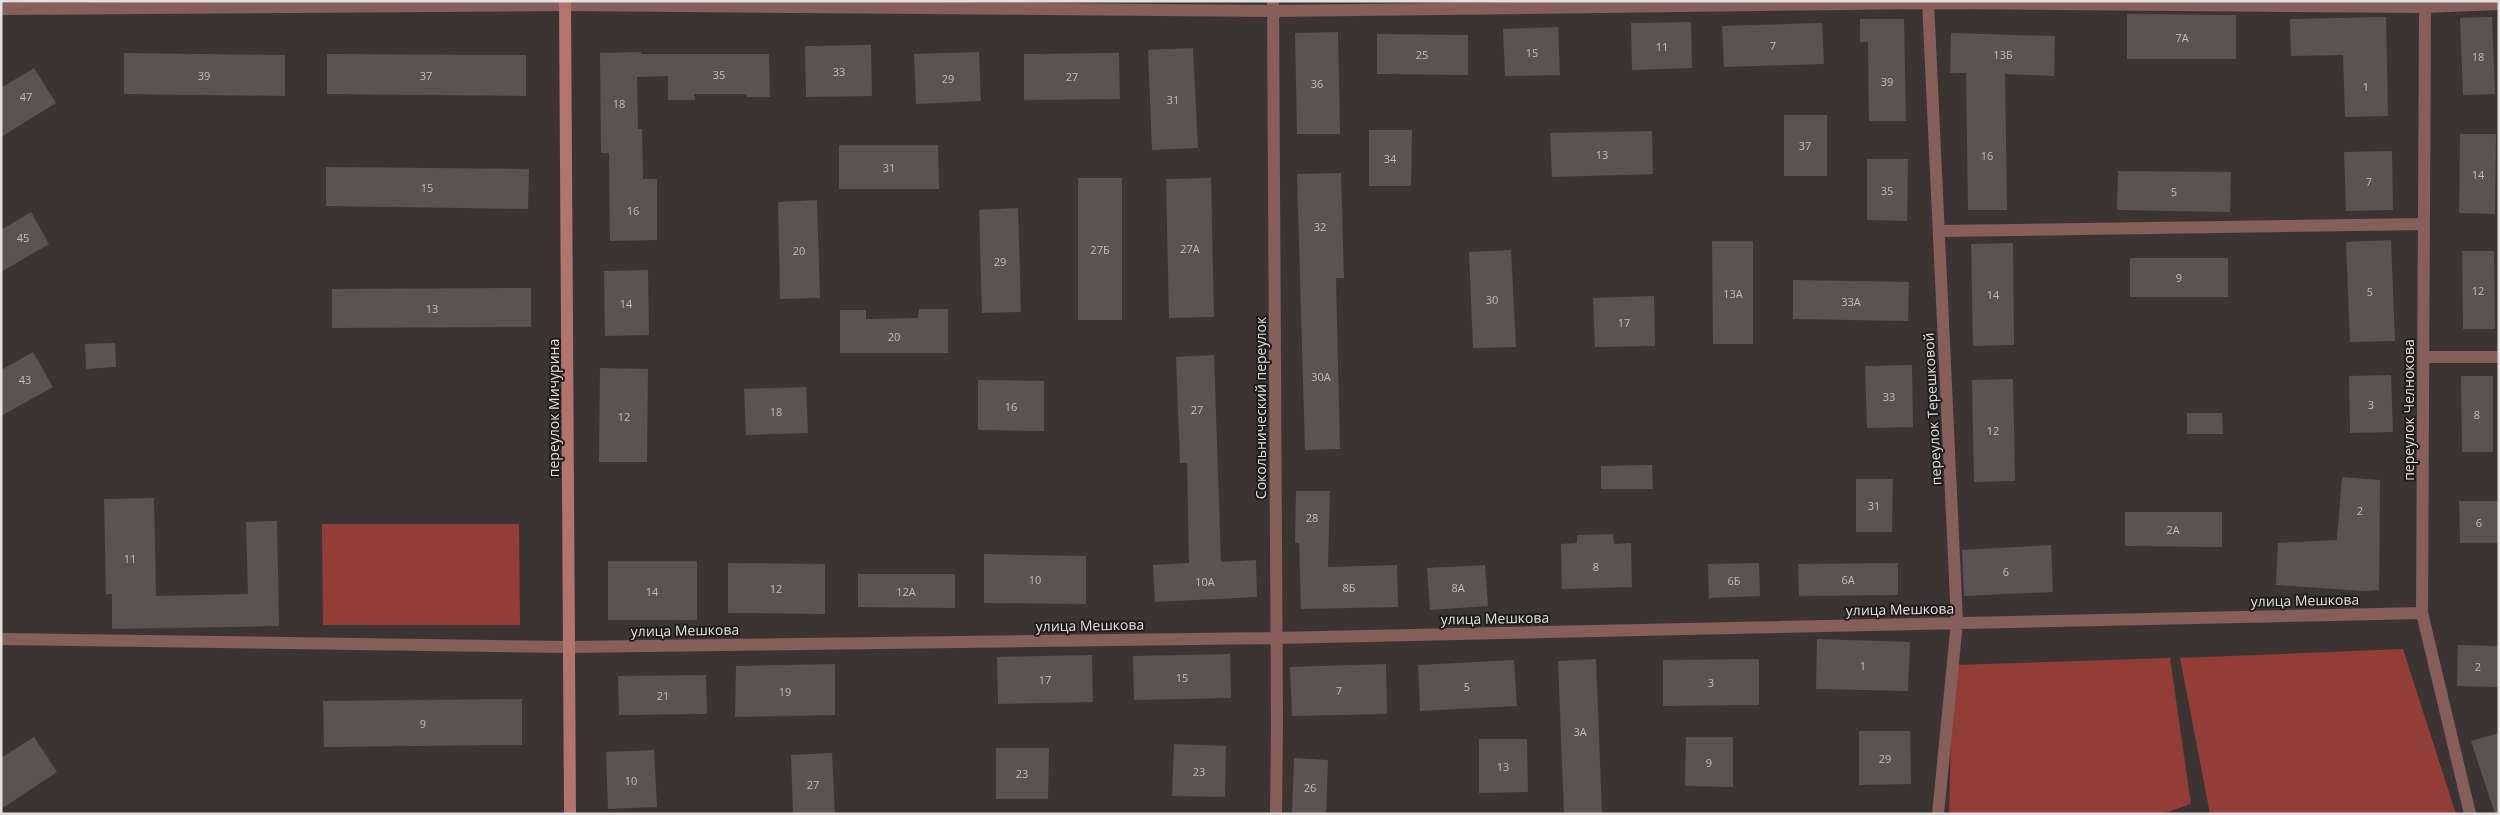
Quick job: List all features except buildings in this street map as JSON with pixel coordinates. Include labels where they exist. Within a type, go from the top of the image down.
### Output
[{"type":"main road","name":"переулок Мичурина","points":[[566,3],[570,814]]},
{"type":"street","points":[[1,9],[566,3],[1273,6],[1928,2],[2499,4]]},
{"type":"street","name":"переулок Терешковой","points":[[1928,2],[1957,622],[1938,814]]},
{"type":"street","name":"переулок Челнокова","points":[[2426,4],[2422,613],[2470,814]]},
{"type":"street","name":"Сокольнический переулок","points":[[1273,6],[1276,814]]},
{"type":"street","points":[[1940,232],[2424,224]]},
{"type":"street","points":[[2423,357],[2499,357]]},
{"type":"street","name":"улица Мешкова","points":[[1,639],[569,646],[1276,638],[2422,613]]},
{"type":"shaded area","points":[[322,524],[519,524],[520,625],[323,625]]},
{"type":"shaded area","points":[[2403,649],[2456,814],[2210,814],[2180,658]]},
{"type":"shaded area","points":[[2170,658],[2191,804],[2162,814],[1949,814],[1953,665]]}]
